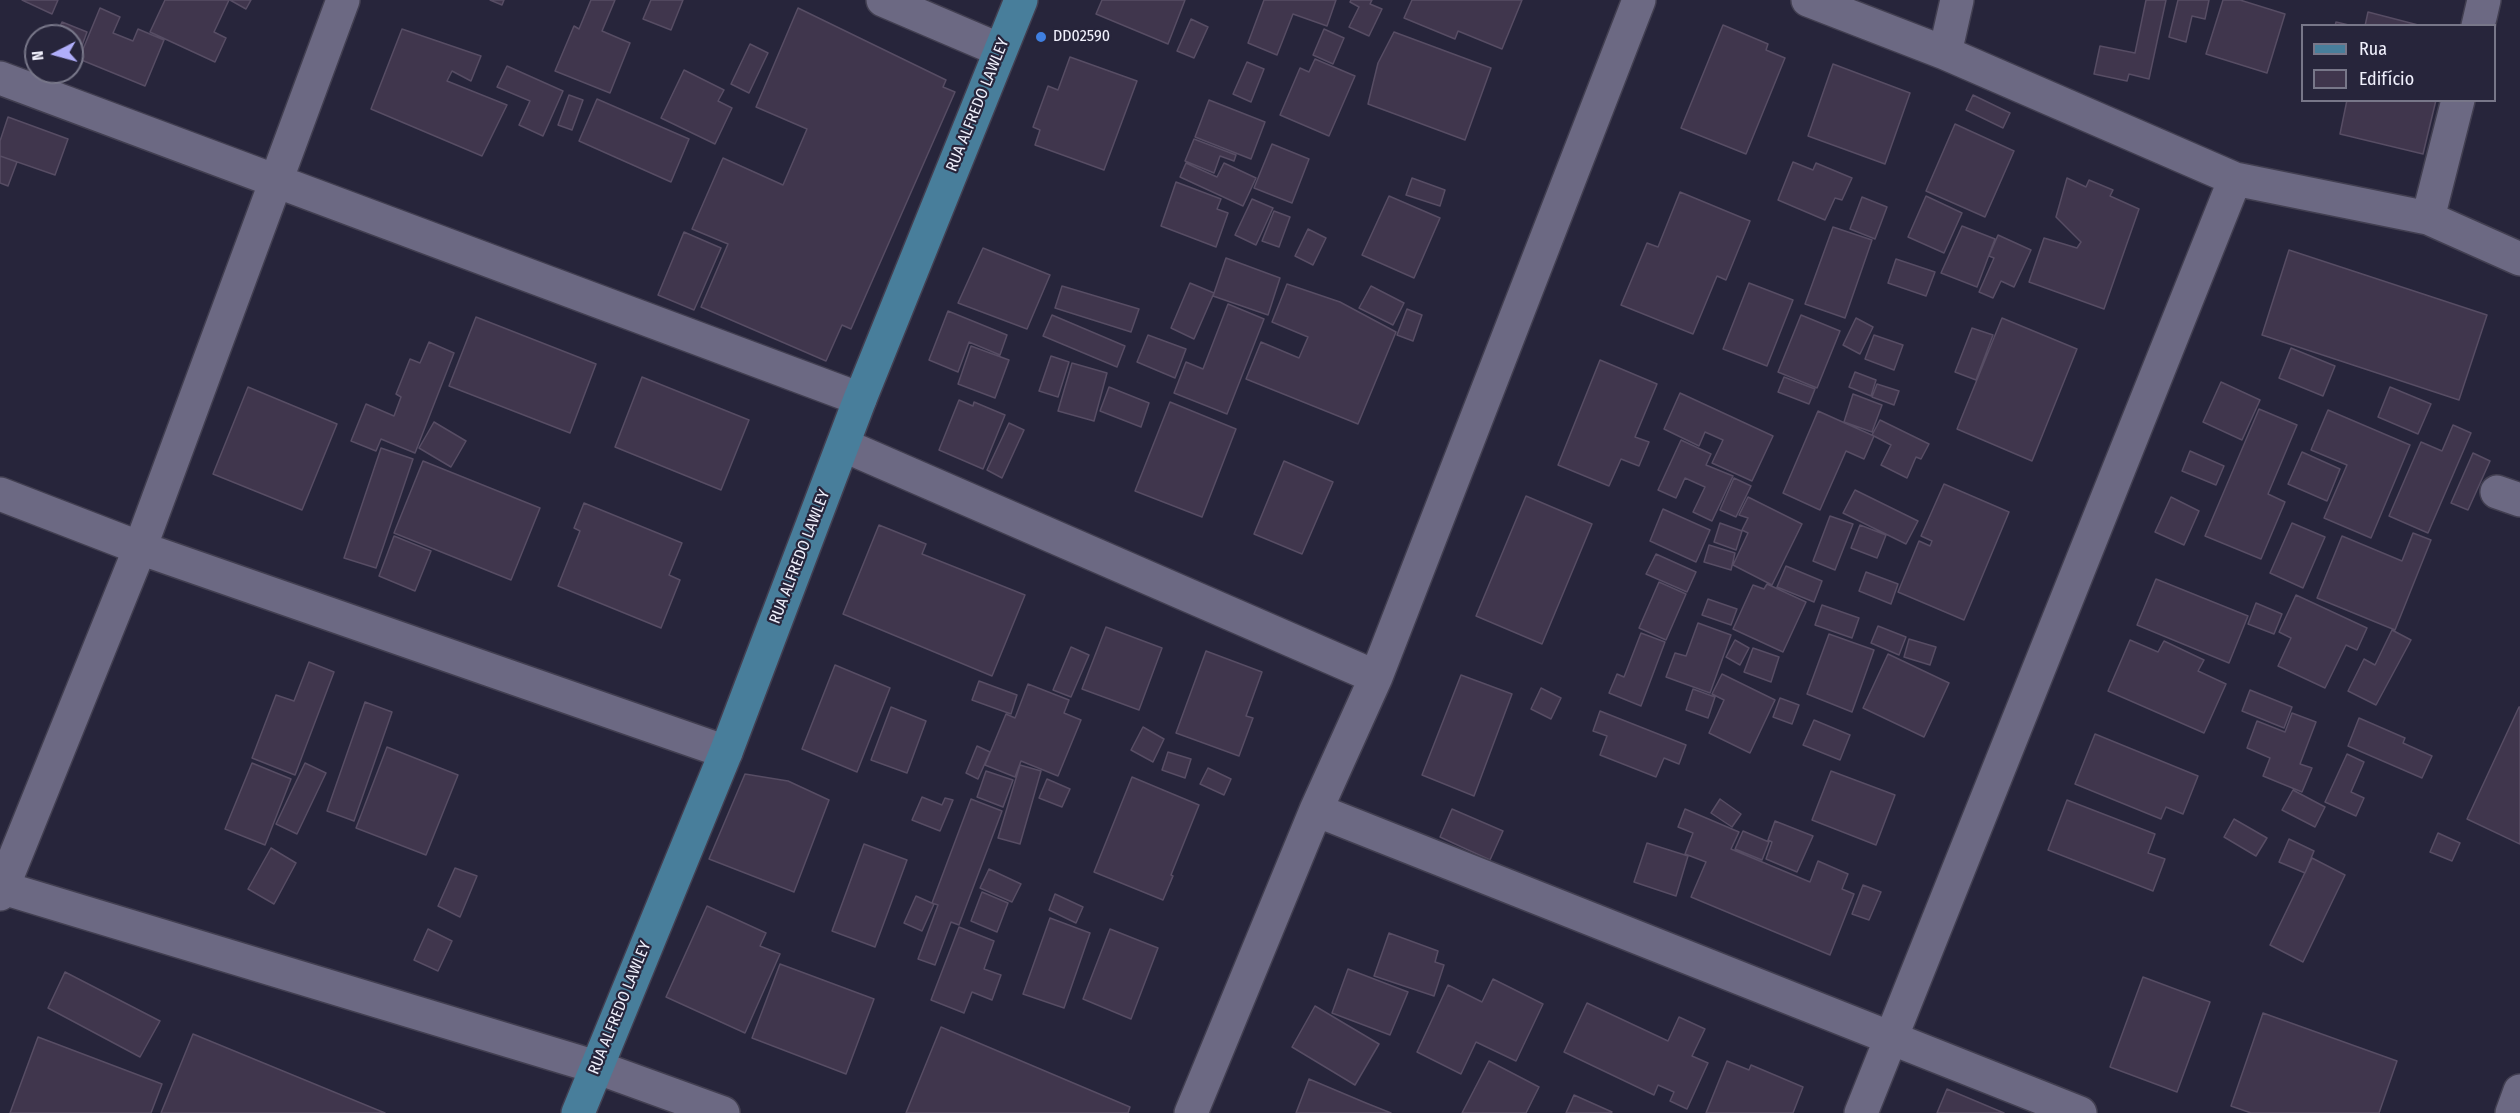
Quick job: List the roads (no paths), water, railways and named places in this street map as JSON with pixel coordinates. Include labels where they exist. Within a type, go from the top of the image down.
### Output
[{"type":"main road","name":"RUA ALFREDO LAWLEY","points":[[578,1113],[726,752],[860,399],[1021,0]]},
{"type":"street","points":[[343,0],[140,548],[1,890],[596,1067],[723,1113]]},
{"type":"street","points":[[883,0],[1000,50]]},
{"type":"street","points":[[1191,1113],[1316,810],[1376,677],[1639,0]]},
{"type":"street","points":[[1808,0],[1945,53],[2235,178],[2428,218],[2520,259]]},
{"type":"street","points":[[1945,53],[1957,0]]},
{"type":"street","points":[[2478,24],[2484,0]]},
{"type":"street","points":[[0,78],[860,399]]},
{"type":"street","points":[[2428,218],[2457,102]]},
{"type":"street","points":[[1861,1113],[2235,178]]},
{"type":"street","points":[[843,445],[1376,677]]},
{"type":"street","points":[[0,494],[140,548],[726,752]]},
{"type":"street","points":[[1316,810],[2080,1113]]},
{"type":"street","points":[[2512,1113],[2520,1092]]},
{"type":"place","name":"DD02590","points":[[1041,37]]}]
